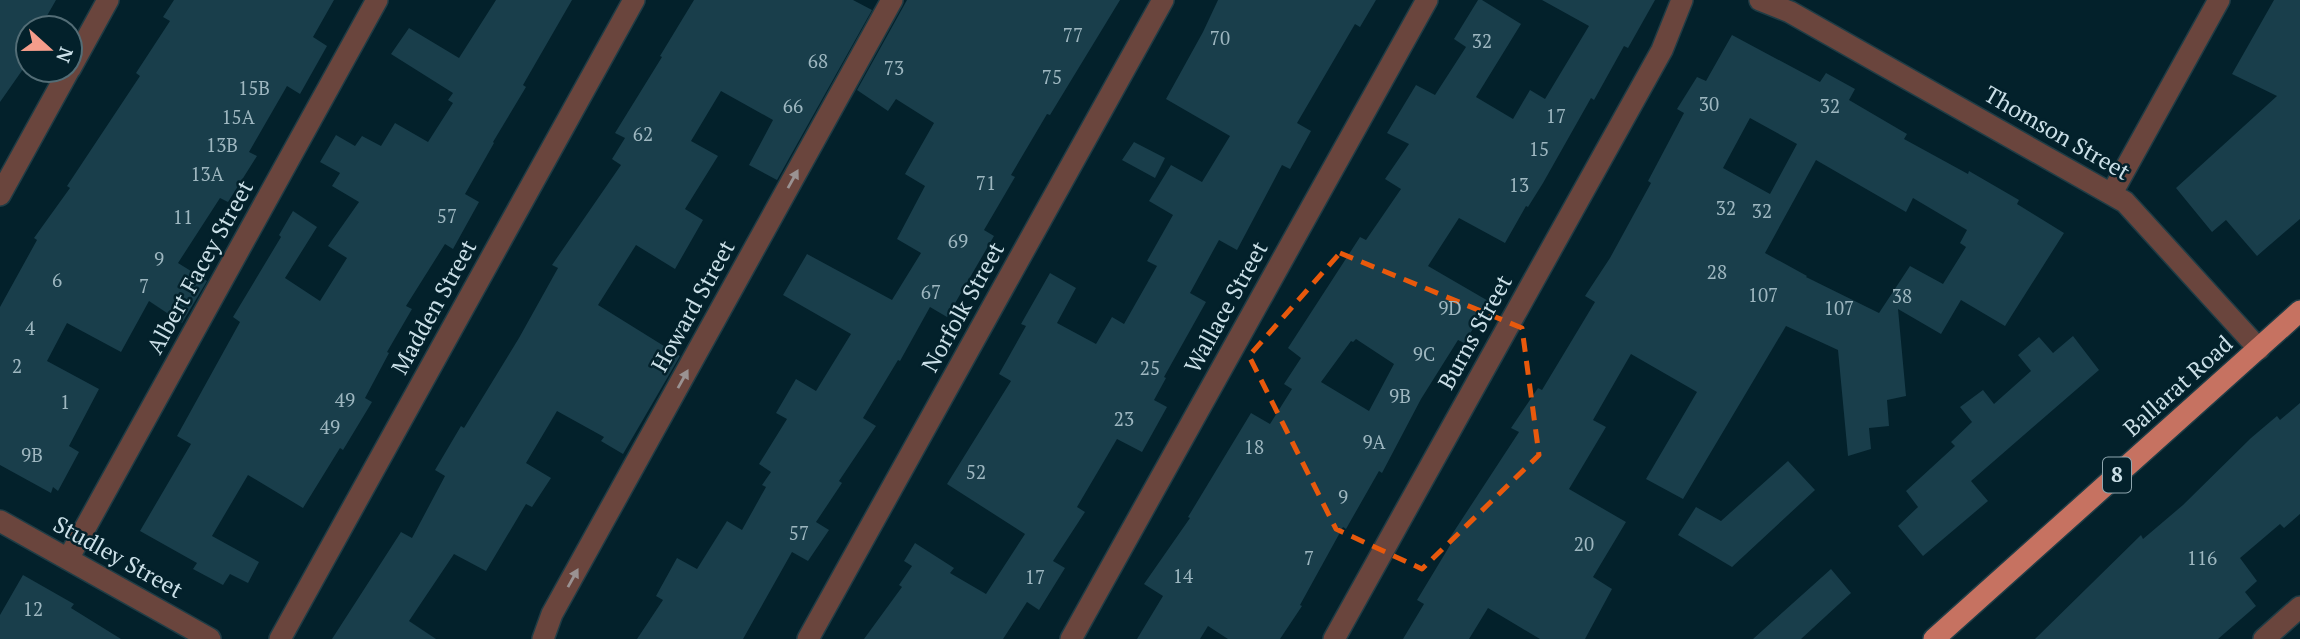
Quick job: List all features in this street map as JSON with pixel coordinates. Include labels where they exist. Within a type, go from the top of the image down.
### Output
[{"type":"highway","name":"Ballarat Road","points":[[1934,639],[2300,311]]},
{"type":"street","points":[[84,44],[108,0]]},
{"type":"street","name":"Albert Facey Street","points":[[68,559],[377,0]]},
{"type":"street","name":"Madden Street","points":[[280,639],[634,0]]},
{"type":"street","name":"Howard Street","points":[[543,639],[552,614],[892,0]]},
{"type":"street","name":"Norfolk Street","points":[[808,639],[1163,0]]},
{"type":"street","name":"Wallace Street","points":[[1071,639],[1427,0]]},
{"type":"street","name":"Burns Street","points":[[1334,639],[1662,50],[1682,0]]},
{"type":"street","name":"Burns Street","points":[[1662,50],[1699,0]]},
{"type":"street","name":"Thomson Street","points":[[1760,0],[1782,6],[2112,193],[2138,215],[2259,349]]},
{"type":"street","points":[[2112,193],[2219,0]]},
{"type":"street","points":[[0,195],[62,84]]},
{"type":"street","name":"Studley Street","points":[[0,521],[210,639]]},
{"type":"street","points":[[2264,639],[2300,607]]},
{"type":"highlighted area","points":[[1340,253],[1522,328],[1539,455],[1422,569],[1336,529],[1249,356]]},
{"type":"building","points":[[0,0],[56,0],[48,14],[14,14],[14,82],[0,102]]},
{"type":"building","points":[[174,0],[334,0],[313,37],[327,46],[300,94],[287,86],[249,152],[257,156],[228,202],[220,198],[178,263],[207,281],[182,323],[149,301],[121,352],[67,323],[47,361],[99,389],[69,446],[79,452],[58,491],[53,487],[51,493],[0,465],[0,307],[37,240],[34,238],[70,188],[67,186],[140,76],[136,73],[170,21],[163,17]]},
{"type":"building","points":[[496,0],[572,0],[465,194],[479,202],[453,249],[445,244],[406,306],[412,309],[365,398],[372,402],[343,450],[340,448],[303,508],[248,475],[212,536],[259,562],[248,583],[230,574],[223,585],[193,569],[197,563],[140,531],[191,444],[177,436],[240,322],[233,317],[281,237],[279,235],[293,211],[317,227],[285,278],[320,301],[347,258],[328,246],[359,202],[332,186],[340,173],[320,162],[336,135],[355,146],[362,136],[381,146],[395,123],[428,142],[453,103],[448,100],[453,93],[391,54],[409,28],[459,58]]},
{"type":"building","points":[[694,0],[853,0],[872,10],[777,180],[749,165],[773,120],[721,91],[691,141],[718,156],[685,209],[703,220],[675,269],[636,245],[598,305],[680,356],[623,454],[601,441],[604,437],[557,411],[526,463],[551,478],[532,507],[526,504],[486,571],[454,554],[409,621],[436,639],[332,639],[401,532],[412,538],[445,476],[435,470],[519,338],[558,268],[552,265],[621,165],[612,159],[625,138],[615,133]]},
{"type":"building","points":[[907,0],[1120,0],[1011,175],[1015,177],[984,230],[994,236],[947,317],[930,307],[900,361],[898,360],[863,418],[876,426],[839,481],[842,483],[816,522],[829,530],[808,561],[792,552],[743,639],[637,639],[663,600],[656,596],[677,558],[697,569],[727,521],[742,530],[766,487],[762,485],[771,472],[759,464],[787,419],[776,413],[796,379],[816,391],[851,334],[783,295],[807,254],[892,300],[921,253],[897,239],[925,186],[905,174],[934,123],[896,99],[888,111],[857,90]]},
{"type":"building","points":[[1218,0],[1376,0],[1360,27],[1355,24],[1297,123],[1311,131],[1290,169],[1282,165],[1237,250],[1219,240],[1190,293],[1206,302],[1154,400],[1167,407],[1142,452],[1117,439],[1077,507],[1085,512],[1053,561],[1065,568],[1039,610],[1027,602],[1003,639],[864,639],[902,587],[899,585],[912,566],[904,561],[915,543],[954,568],[950,573],[986,594],[1025,534],[947,484],[1011,381],[999,374],[1026,326],[1021,324],[1050,273],[1076,288],[1057,323],[1096,344],[1112,317],[1124,324],[1157,266],[1147,261],[1173,215],[1149,201],[1171,165],[1202,182],[1230,136],[1166,99]]},
{"type":"building","points":[[1478,0],[1521,24],[1476,97],[1513,119],[1530,90],[1545,99],[1589,26],[1542,0],[1655,0],[1628,48],[1624,46],[1594,100],[1591,98],[1505,243],[1459,218],[1428,266],[1490,302],[1464,343],[1458,340],[1421,399],[1382,473],[1379,471],[1346,529],[1343,527],[1300,605],[1302,606],[1280,639],[1228,639],[1208,626],[1200,639],[1137,639],[1163,596],[1144,584],[1190,518],[1188,517],[1251,413],[1270,424],[1292,389],[1284,384],[1301,358],[1288,348],[1360,237],[1366,240],[1401,189],[1385,179],[1409,144],[1387,133],[1416,85],[1435,95],[1466,47],[1454,39]],"holes":[[[1356,339],[1394,364],[1369,411],[1321,382],[1351,341]]]},
{"type":"building","points":[[2274,0],[2300,0],[2300,219],[2257,256],[2226,220],[2212,232],[2176,188],[2277,96],[2232,74]]},
{"type":"building","points":[[1732,35],[1820,82],[1826,73],[1855,89],[1849,100],[1907,134],[1904,139],[1968,174],[1969,171],[2019,200],[2017,204],[2064,233],[2005,326],[1961,300],[1941,334],[1898,309],[1906,396],[1887,400],[1889,426],[1869,428],[1871,449],[1848,456],[1838,350],[1786,326],[1683,499],[1646,479],[1697,392],[1631,354],[1593,420],[1606,427],[1569,489],[1626,522],[1593,577],[1612,589],[1585,639],[1540,639],[1488,608],[1469,639],[1403,639],[1424,604],[1417,600],[1452,542],[1449,539],[1519,432],[1511,428],[1538,388],[1542,390],[1595,302],[1585,296],[1610,258],[1651,183],[1648,181],[1684,113],[1677,109],[1697,77],[1706,81]],"holes":[[[1750,118],[1797,144],[1770,194],[1723,168]],[[1816,160],[1906,212],[1913,198],[1967,230],[1960,243],[1966,247],[1943,284],[1910,266],[1879,313],[1806,277],[1765,253]]]},
{"type":"building","points":[[1134,142],[1165,158],[1155,178],[1122,160]]},
{"type":"building","points":[[2073,336],[2099,370],[1971,481],[1988,501],[1923,556],[1898,526],[1918,507],[1906,491],[1955,446],[1951,442],[1972,422],[1960,407],[1983,390],[1994,404],[2031,371],[2018,355],[2039,337],[2053,353]]},
{"type":"building","points":[[2300,403],[2300,514],[2284,528],[2280,524],[2240,558],[2257,581],[2245,592],[2256,606],[2218,639],[2035,639],[2141,535],[2143,539],[2183,505],[2277,416],[2280,420]]},
{"type":"building","points":[[1788,461],[1815,490],[1732,567],[1678,535],[1696,507],[1721,521]]},
{"type":"building","points":[[1831,569],[1851,593],[1801,639],[1753,639]]},
{"type":"building","points":[[23,575],[74,604],[71,608],[121,639],[0,639],[0,615]]}]
